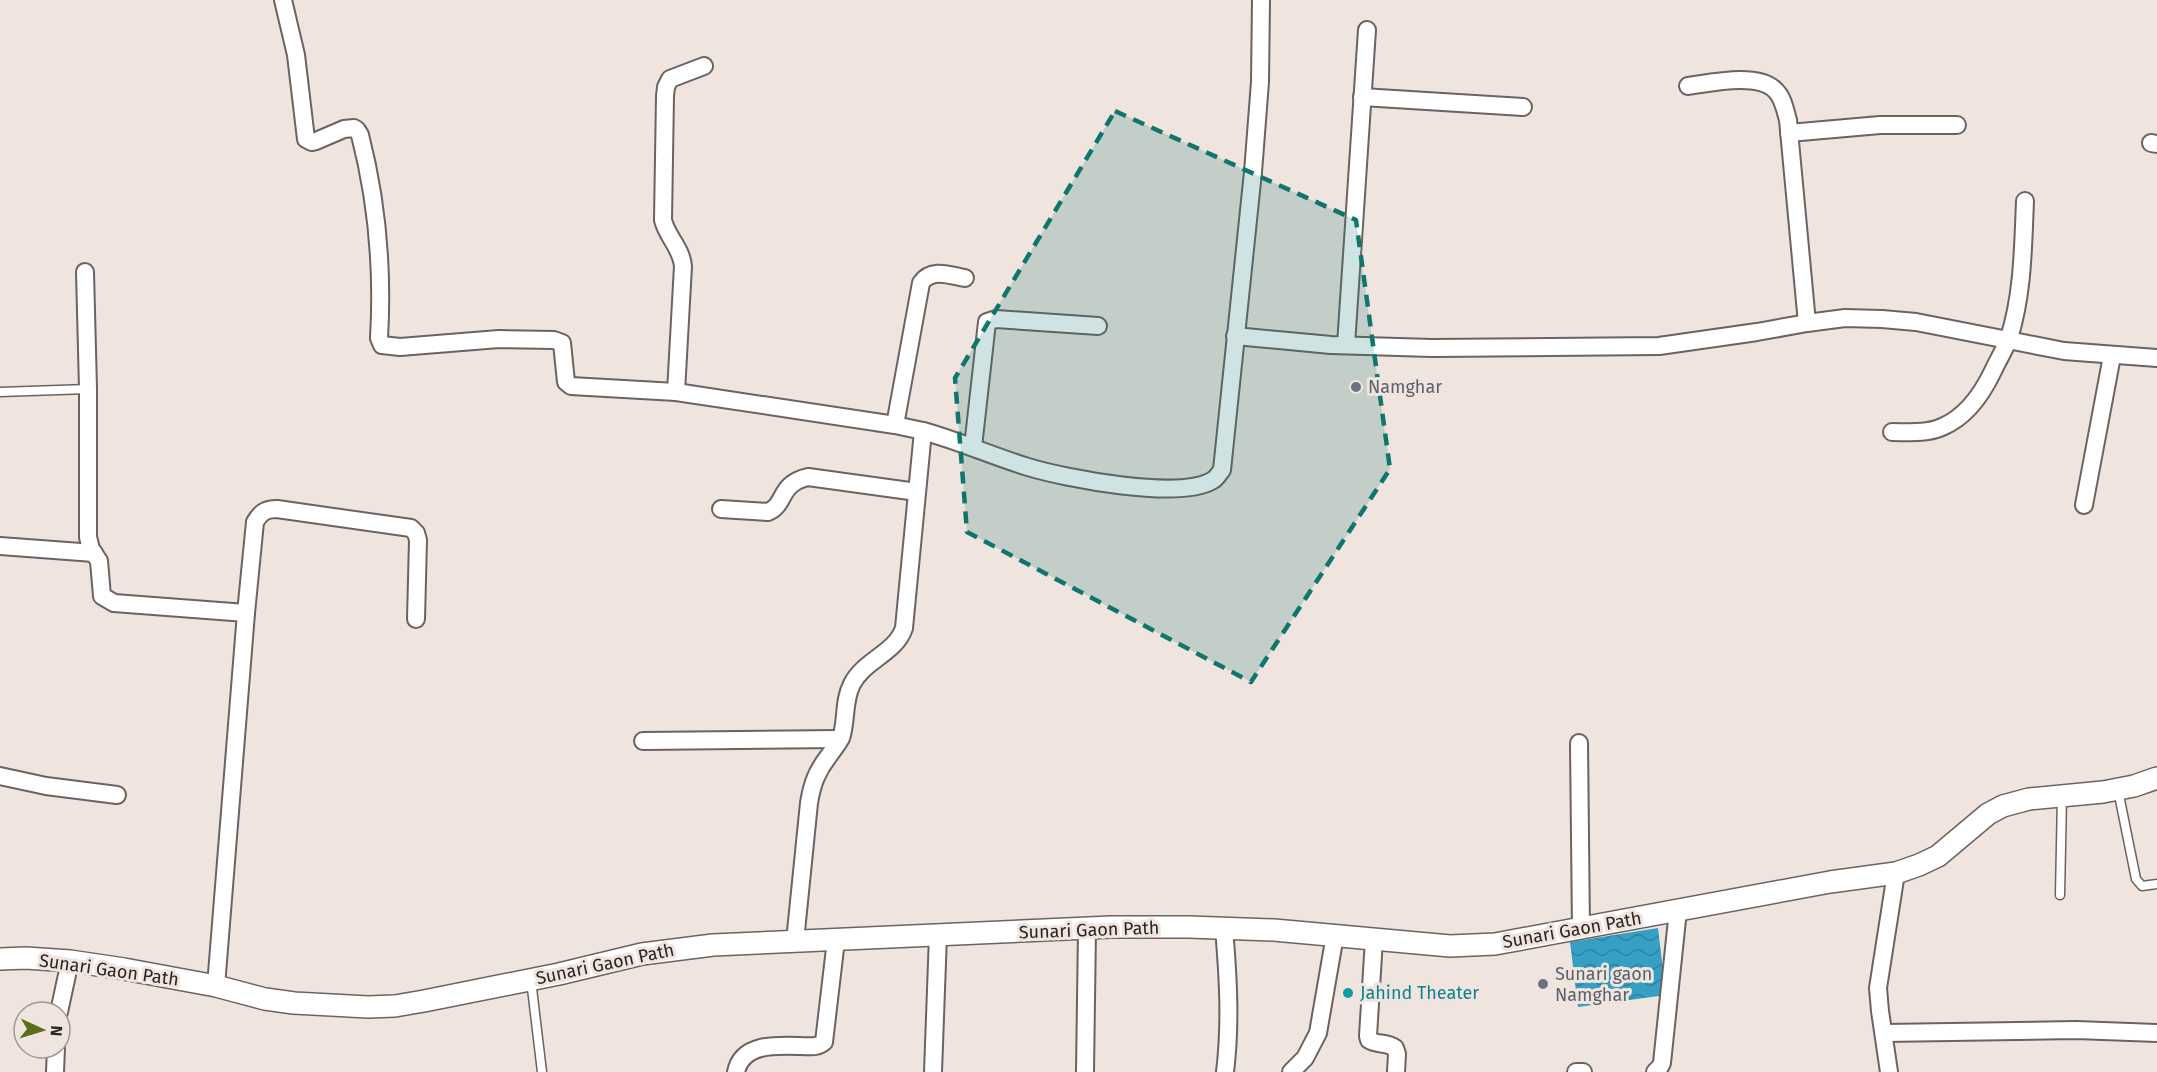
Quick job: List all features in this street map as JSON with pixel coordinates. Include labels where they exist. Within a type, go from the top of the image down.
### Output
[{"type":"street","points":[[283,0],[297,55],[306,139],[316,141],[349,128],[357,130],[360,135],[376,210],[380,342],[388,346],[400,347],[499,339],[554,340],[562,343],[566,382],[571,386],[676,392],[895,425],[973,447],[1027,467],[1075,479],[1141,488],[1203,485],[1215,479],[1222,470],[1254,161],[1260,82],[1261,0]]},
{"type":"street","points":[[1346,345],[1367,30]]},
{"type":"street","points":[[676,392],[682,255],[666,230],[663,220],[665,96],[670,79],[704,66]]},
{"type":"street","points":[[1688,86],[1744,80],[1768,84],[1776,91],[1784,105],[1789,133],[1807,323]]},
{"type":"street","points":[[1362,97],[1522,107]]},
{"type":"street","points":[[1789,133],[1880,125],[1957,125]]},
{"type":"street","points":[[1892,432],[1924,432],[1940,429],[1956,420],[1972,405],[1985,387],[2008,340],[2019,295],[2025,201]]},
{"type":"street","points":[[85,272],[88,537],[99,561],[102,596],[114,603],[246,613]]},
{"type":"street","points":[[895,425],[921,283],[926,276],[933,274],[965,278]]},
{"type":"street","points":[[1235,336],[1346,345],[1432,348],[1659,346],[1845,318],[1916,321],[2064,351],[2157,358]]},
{"type":"street","points":[[973,447],[987,322],[996,319],[1098,326]]},
{"type":"street","points":[[2084,505],[2112,356]]},
{"type":"street","points":[[795,941],[810,792],[818,770],[840,740],[851,684],[861,671],[894,645],[901,637],[904,628],[923,432]]},
{"type":"street","points":[[721,509],[768,512],[773,510],[789,486],[796,480],[808,477],[917,492]]},
{"type":"street","points":[[216,987],[255,522],[263,511],[278,509],[411,528],[418,540],[416,619]]},
{"type":"street","points":[[0,546],[94,553]]},
{"type":"street","points":[[643,741],[840,740]]},
{"type":"street","points":[[1579,743],[1581,928]]},
{"type":"street","points":[[0,776],[46,786],[117,795]]},
{"type":"street","name":"Sunari Gaon Path","points":[[0,959],[70,961],[124,969],[265,999],[294,1003],[377,1007],[424,1002],[668,949],[713,945],[1088,929],[1224,928],[1474,946],[1830,882],[1896,873],[1938,856],[1988,814],[2003,806],[2029,798],[2118,789],[2157,778]]},
{"type":"street","points":[[1889,1072],[1878,988],[1896,873]]},
{"type":"street","points":[[1655,1072],[1662,1063],[1678,910]]},
{"type":"street","points":[[1224,928],[1229,984],[1225,1072]]},
{"type":"street","points":[[1085,1072],[1088,929]]},
{"type":"street","points":[[933,1072],[938,935]]},
{"type":"street","points":[[1291,1072],[1305,1058],[1318,1033],[1335,935]]},
{"type":"street","points":[[1374,939],[1368,1036],[1373,1042],[1389,1044],[1395,1048],[1398,1054],[1396,1072]]},
{"type":"street","points":[[736,1072],[742,1056],[749,1051],[784,1045],[818,1046],[824,1042],[836,940]]},
{"type":"street","points":[[62,1000],[70,961]]},
{"type":"street","points":[[1884,1033],[2029,1030],[2157,1033]]},
{"type":"street","points":[[1576,1072],[1582,1072]]},
{"type":"lane","points":[[0,392],[88,389]]},
{"type":"lane","points":[[2118,789],[2136,879],[2142,886],[2157,884]]},
{"type":"lane","points":[[2060,895],[2062,796]]},
{"type":"lane","points":[[531,980],[542,1072]]},
{"type":"highlighted area","points":[[1115,111],[1356,220],[1390,469],[1251,682],[967,532],[955,378]]},
{"type":"water","points":[[1658,928],[1666,995],[1578,1007],[1570,942]]},
{"type":"place","name":"Namghar","points":[[1356,387]]},
{"type":"place","name":"Sunari gaon Namghar","points":[[1543,984]]},
{"type":"place","name":"Jahind Theater","points":[[1348,993]]}]
